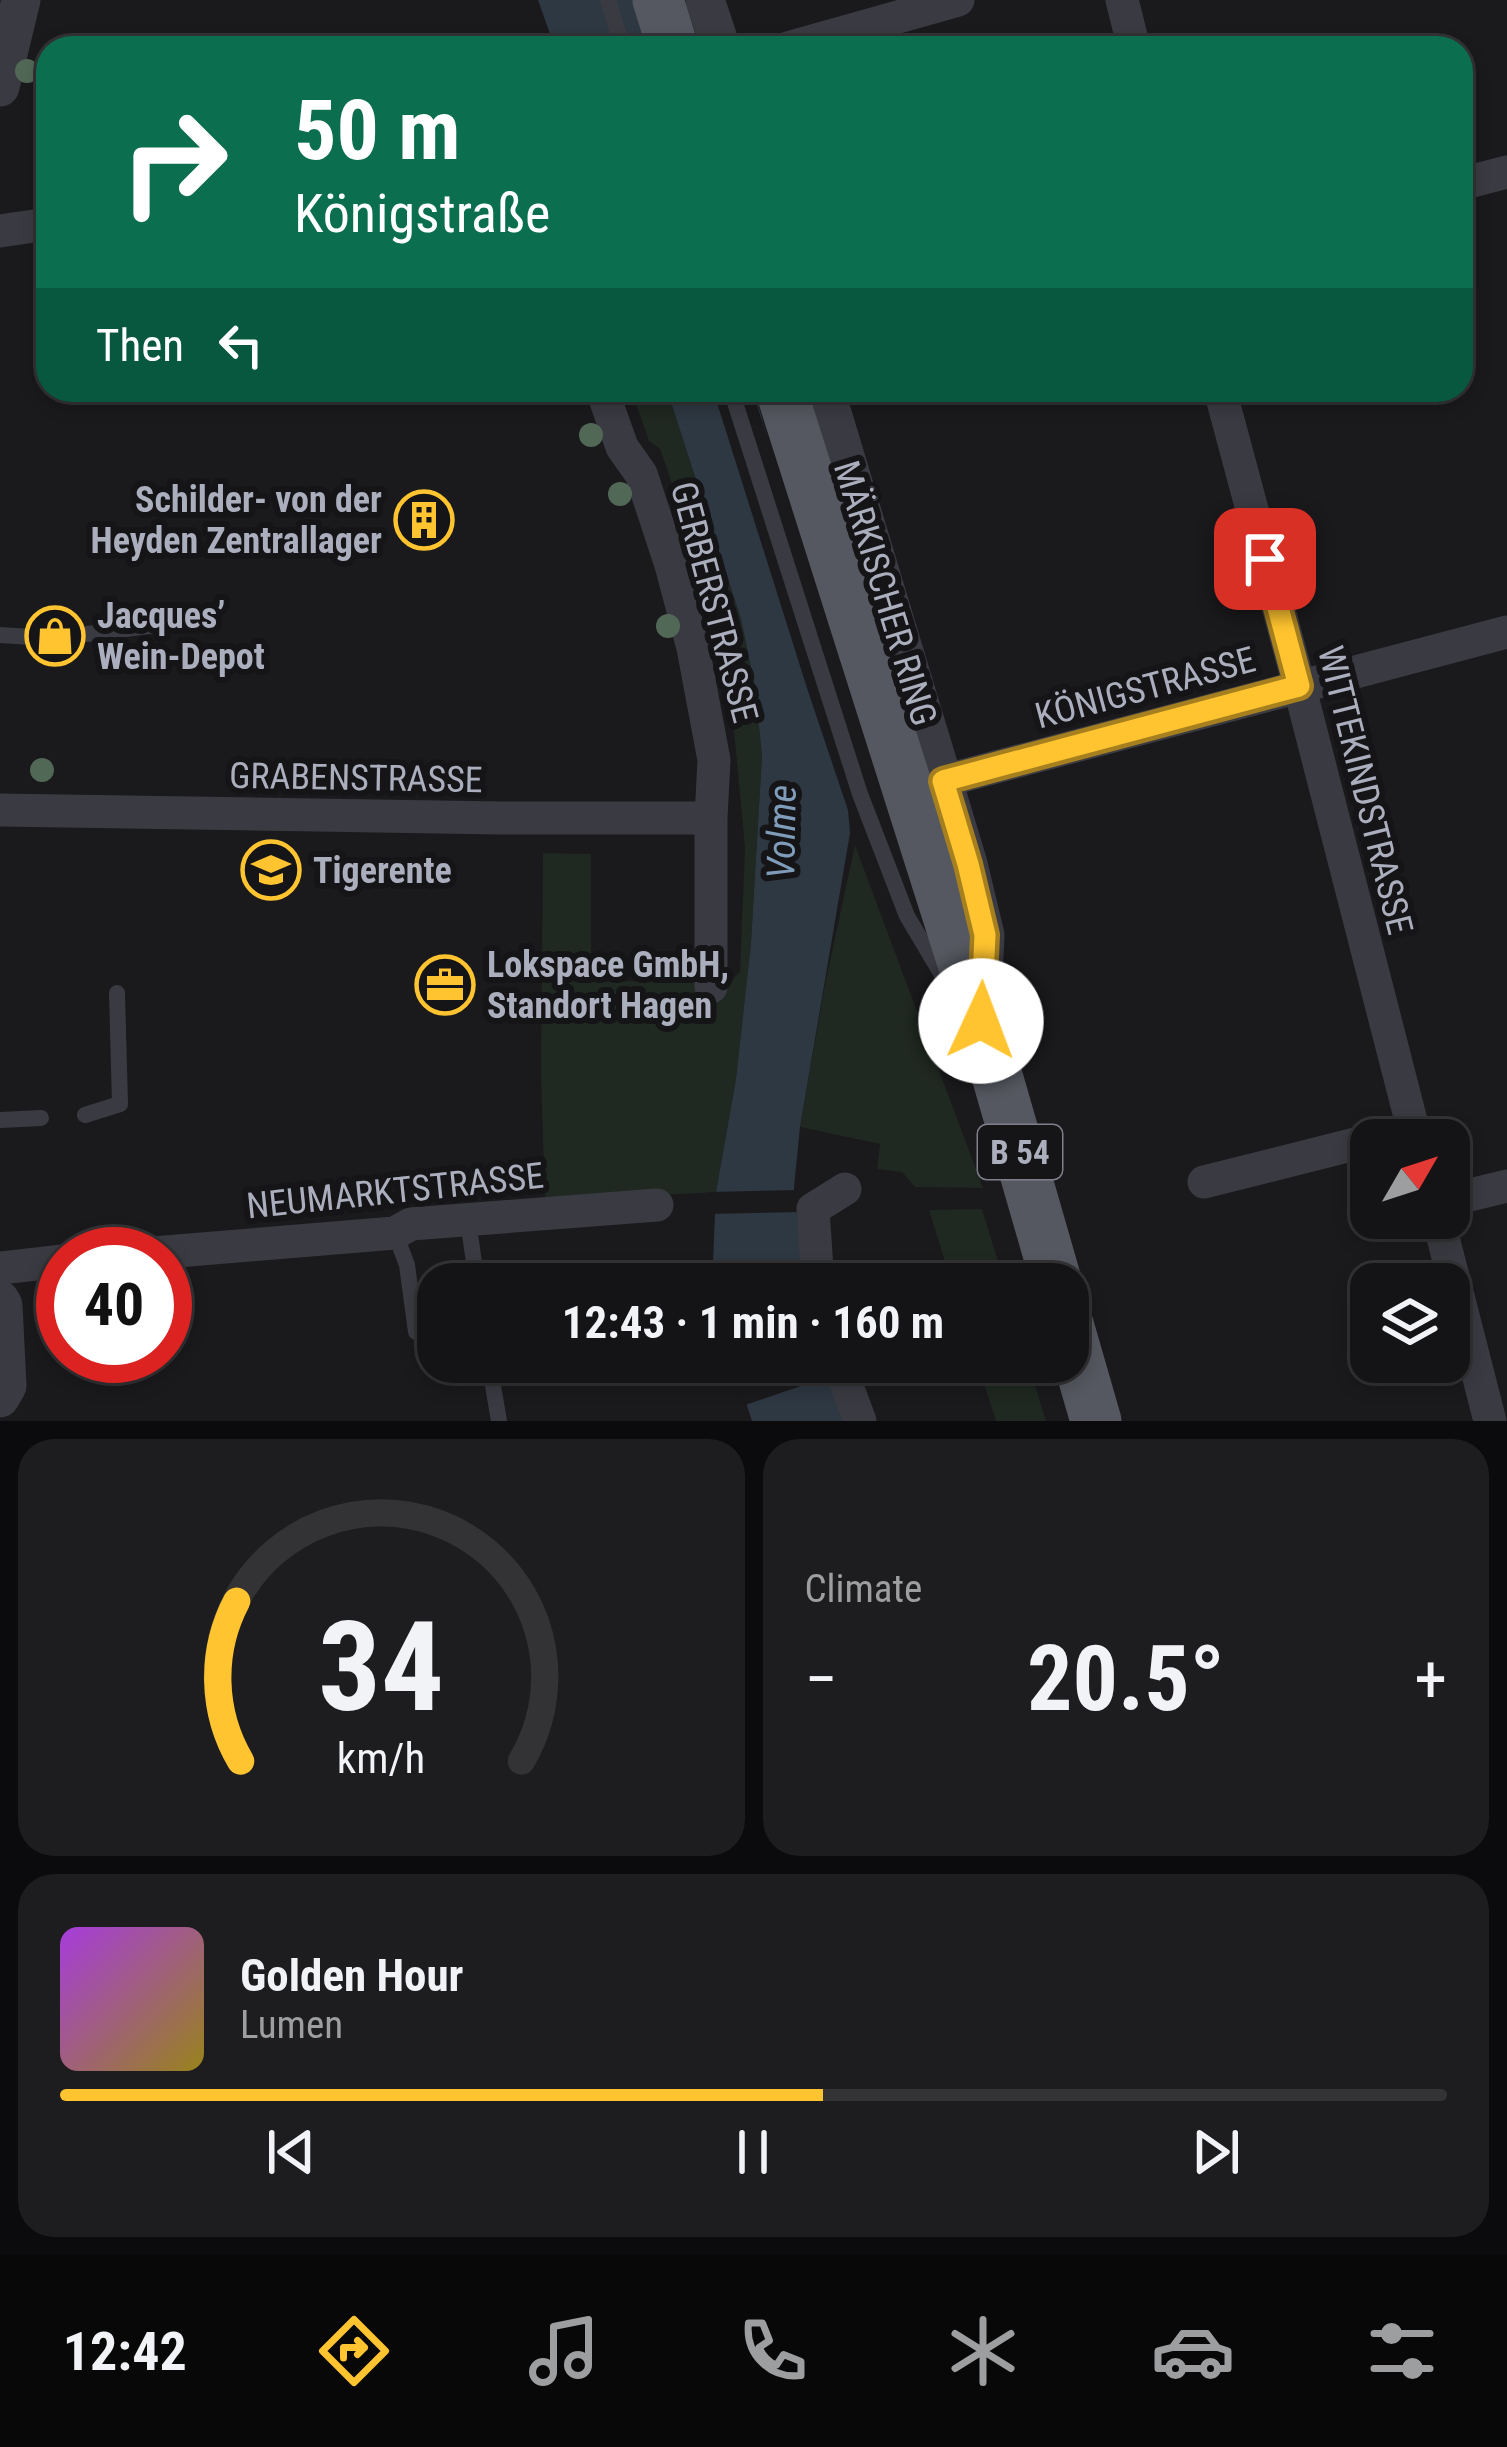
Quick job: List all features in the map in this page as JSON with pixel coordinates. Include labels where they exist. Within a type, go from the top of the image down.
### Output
[{"type":"main road","points":[[658,0],[669,36]]},
{"type":"main road","name":"B 54","points":[[786,402],[924,780],[981,1021],[1051,1263]]},
{"type":"main road","points":[[1085,1383],[1096,1421]]},
{"type":"street","points":[[0,87],[21,0]]},
{"type":"street","points":[[705,0],[717,36]]},
{"type":"street","points":[[830,36],[958,0]]},
{"type":"street","points":[[1122,0],[1131,36]]},
{"type":"street","points":[[1473,181],[1507,172]]},
{"type":"street","points":[[0,231],[36,226]]},
{"type":"street","name":"GERBERSTRASSE","points":[[606,402],[622,448],[641,474],[694,648],[714,760],[711,987]]},
{"type":"street","name":"MÄRKISCHER RING","points":[[828,402],[924,780]]},
{"type":"street","name":"WITTEKINDSTRASSE","points":[[1223,402],[1410,1119]]},
{"type":"street","name":"KÖNIGSTRASSE","points":[[924,780],[1507,632]]},
{"type":"street","name":"GRABENSTRASSE","points":[[0,809],[711,818]]},
{"type":"street","points":[[1204,1182],[1350,1146]]},
{"type":"street","points":[[1470,1195],[1507,1186]]},
{"type":"street","points":[[817,1263],[813,1209],[845,1189]]},
{"type":"street","name":"NEUMARKTSTRASSE","points":[[192,1250],[394,1233],[411,1224],[657,1204]]},
{"type":"street","points":[[1443,1239],[1490,1421]]},
{"type":"street","points":[[0,1268],[36,1264]]},
{"type":"street","points":[[0,1300],[7,1385],[0,1398]]},
{"type":"street","points":[[846,1383],[860,1421]]},
{"type":"lane","points":[[608,0],[619,36]]},
{"type":"lane","points":[[735,402],[860,794],[907,916],[947,983],[981,1021]]},
{"type":"lane","points":[[87,634],[188,621]]},
{"type":"lane","points":[[0,635],[31,637]]},
{"type":"lane","points":[[85,1115],[120,1104],[117,993]]},
{"type":"lane","points":[[0,1120],[41,1118]]},
{"type":"lane","points":[[468,1220],[474,1263]]},
{"type":"lane","points":[[394,1233],[407,1265],[416,1332]]},
{"type":"lane","points":[[493,1383],[499,1421]]},
{"type":"shaded area","points":[[635,402],[671,402],[741,619],[755,687],[762,756],[751,943],[736,1079],[716,1192],[545,1202],[543,853],[591,854],[591,982],[702,980],[721,991],[740,972],[745,847],[730,689],[684,519],[660,449],[649,441]]},
{"type":"shaded area","points":[[855,845],[983,1188],[915,1187],[902,1172],[877,1169],[880,1144],[800,1127]]},
{"type":"shaded area","points":[[982,1209],[999,1263],[945,1263],[929,1210]]},
{"type":"shaded area","points":[[984,1383],[1034,1383],[1046,1421],[996,1421]]},
{"type":"water","points":[[538,0],[644,0],[654,36],[551,36]]},
{"type":"water","name":"Volme","points":[[671,402],[757,402],[838,689],[850,833],[800,1127],[794,1187],[802,1263],[713,1263],[716,1192],[736,1079],[751,943],[762,756],[741,619]]},
{"type":"water","points":[[740,1383],[830,1383],[844,1421],[752,1421]]},
{"type":"pier","points":[[717,402],[756,402],[782,482],[844,688],[856,834]]},
{"type":"pier","points":[[800,1190],[802,1212],[709,1214],[710,1192]]},
{"type":"pier","points":[[737,1383],[809,1383],[745,1405]]},
{"type":"place","name":"Schilder- von der Heyden Zentrallager","points":[[424,520]]},
{"type":"place","name":"Jacques’ Wein-Depot","points":[[55,636]]},
{"type":"place","name":"Tigerente","points":[[271,870]]},
{"type":"place","name":"Lokspace GmbH, Standort Hagen","points":[[445,985]]},
{"type":"route","points":[[981,1021],[985,935],[943,781],[1299,686],[1265,559]]}]
